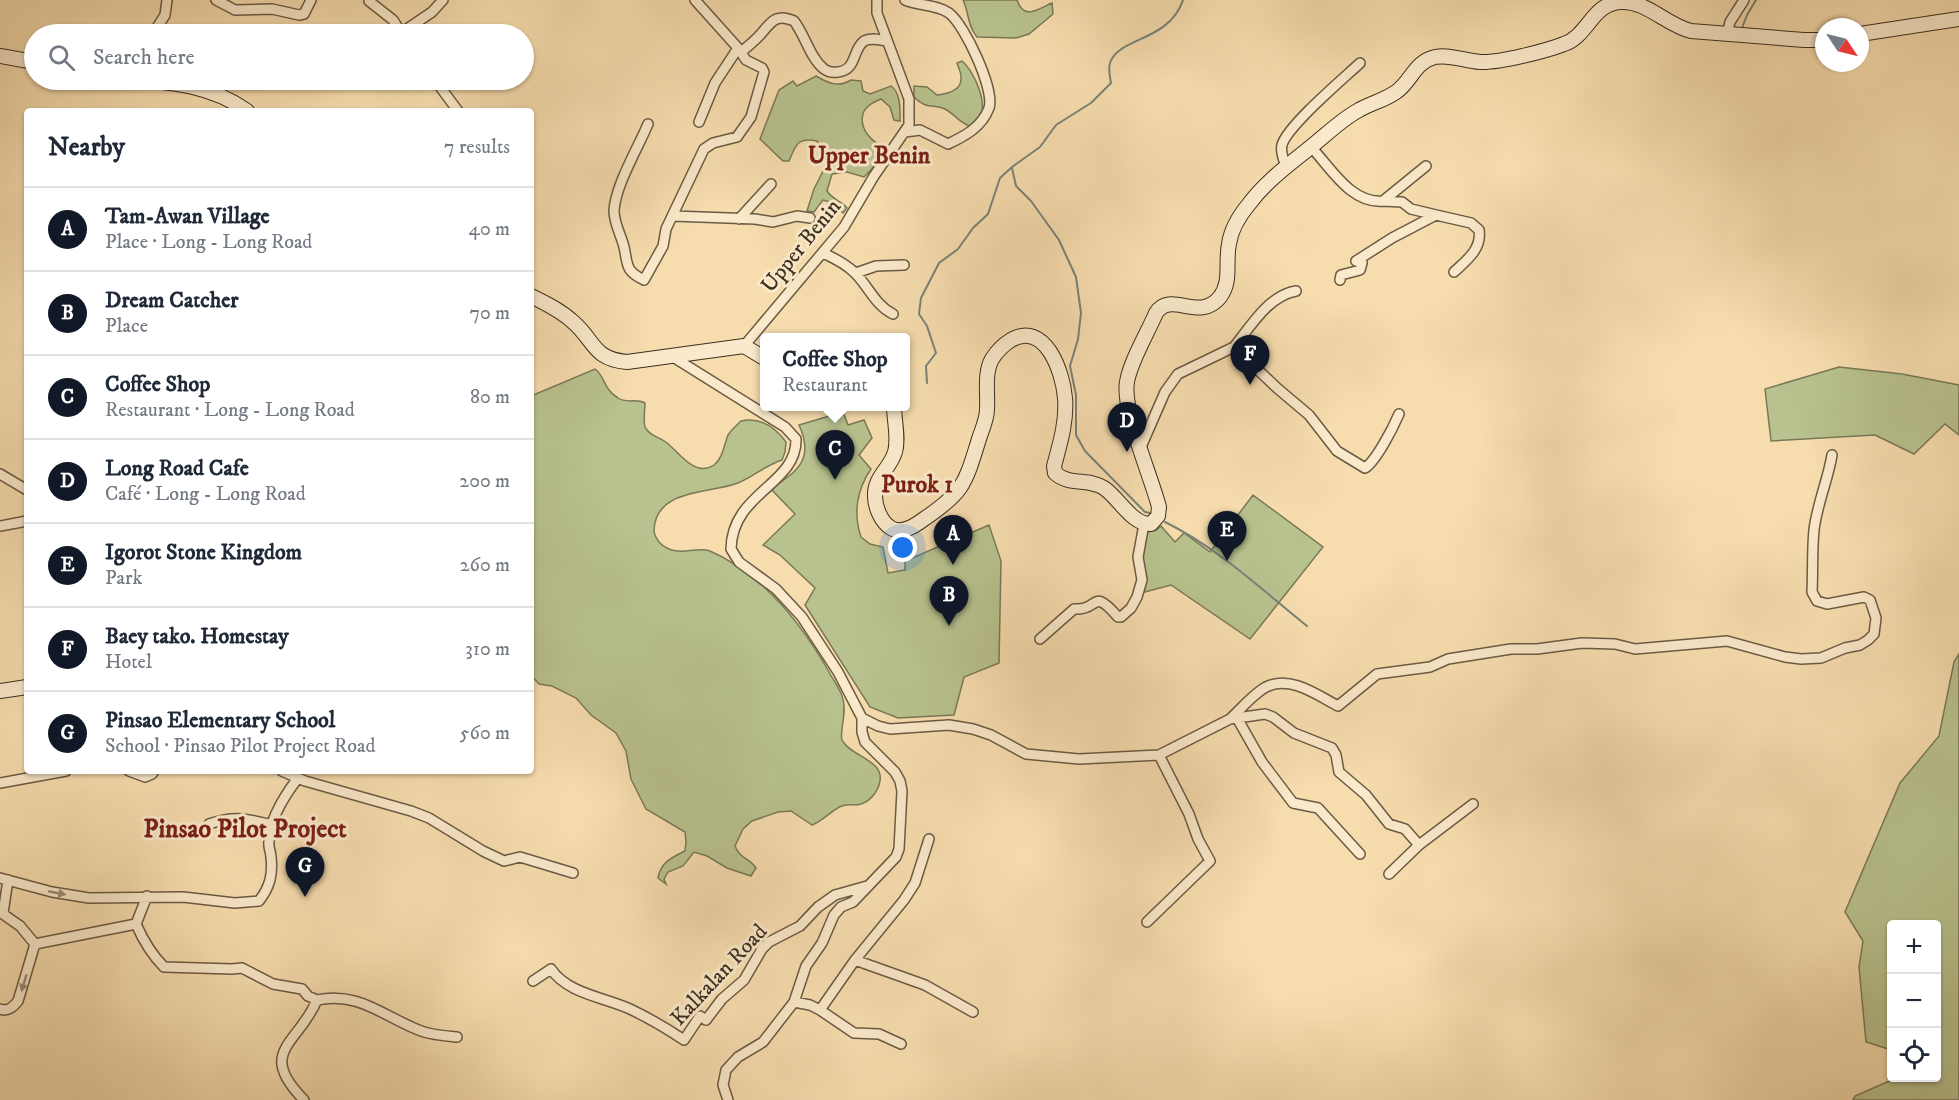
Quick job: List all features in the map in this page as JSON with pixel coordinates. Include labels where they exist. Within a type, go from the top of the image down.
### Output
[{"type":"main road","points":[[894,411],[896,446],[891,462],[876,482],[875,496],[878,510],[885,523],[890,528],[899,530],[920,522],[942,507],[958,492],[967,476],[986,420],[988,375],[992,359],[1005,344],[1016,337],[1028,335],[1035,337],[1045,344],[1052,356],[1064,391],[1064,416],[1054,465],[1055,472],[1059,477],[1068,481],[1101,486],[1144,524],[1153,523],[1159,512],[1153,485],[1129,410],[1126,384],[1156,313],[1162,306],[1170,303],[1191,308],[1206,307],[1221,296],[1228,280],[1228,246],[1237,221],[1261,189],[1359,110],[1396,92],[1417,65],[1443,56],[1485,62],[1558,46],[1575,38],[1597,11],[1611,3],[1618,2],[1633,3],[1684,29],[1815,39]]},
{"type":"main road","points":[[1869,33],[1959,19]]},
{"type":"main road","points":[[0,56],[24,60]]},
{"type":"main road","points":[[205,90],[219,94],[242,108]]},
{"type":"main road","points":[[534,298],[573,322],[606,358],[627,362],[744,346],[760,355]]},
{"type":"main road","points":[[0,691],[24,687]]},
{"type":"street","points":[[159,24],[165,15],[167,0]]},
{"type":"street","points":[[216,0],[235,9],[272,9],[299,15],[304,14],[311,0]]},
{"type":"street","points":[[415,24],[432,12],[443,0]]},
{"type":"street","points":[[648,124],[619,190],[614,209],[627,264],[630,271],[644,280],[663,246],[666,229],[704,149],[713,143],[737,137],[751,117],[764,72],[746,60],[695,0]]},
{"type":"street","name":"Upper Benin","points":[[744,346],[844,227],[874,176],[905,132],[910,118],[909,99],[877,13],[877,0]]},
{"type":"street","points":[[905,0],[942,9],[954,18],[971,44],[991,98],[989,108],[980,125],[948,144],[920,130],[905,132]]},
{"type":"street","points":[[1727,34],[1730,22],[1744,0]]},
{"type":"street","points":[[369,1],[395,24]]},
{"type":"street","points":[[699,123],[715,83],[739,50],[755,40],[770,21],[784,18],[794,21],[818,62],[832,73],[843,72],[851,66],[865,41],[871,39],[887,41]]},
{"type":"street","points":[[1286,167],[1281,151],[1285,138],[1320,100],[1360,63]]},
{"type":"street","points":[[442,90],[456,108]]},
{"type":"street","points":[[1311,147],[1356,196],[1374,202],[1393,200],[1402,202],[1419,212],[1471,223],[1479,230],[1480,242],[1454,272]]},
{"type":"street","points":[[1383,201],[1426,166]]},
{"type":"street","points":[[739,219],[771,183]]},
{"type":"street","points":[[1340,280],[1341,275],[1360,270],[1362,263],[1356,261],[1392,238],[1436,215]]},
{"type":"street","points":[[673,216],[773,222],[797,216],[810,218]]},
{"type":"street","points":[[822,253],[846,265],[856,273],[878,303],[893,314]]},
{"type":"street","points":[[856,273],[876,266],[904,265]]},
{"type":"street","points":[[1141,447],[1165,392],[1178,374],[1234,347],[1272,301],[1284,293],[1296,291]]},
{"type":"street","points":[[1234,347],[1276,388],[1310,415],[1337,451],[1365,468],[1375,459],[1399,414]]},
{"type":"street","points":[[673,357],[785,427],[796,439],[796,448],[790,464],[753,499],[740,518],[733,531],[731,549],[739,561],[776,589],[802,617],[838,672],[862,718],[865,742],[895,772],[902,791],[899,849],[896,857],[853,902],[841,907],[834,915],[822,943],[806,966],[794,1002],[763,1042],[738,1057],[726,1070],[723,1085],[728,1100]]},
{"type":"street","points":[[862,718],[890,729],[949,725],[973,729],[1035,756],[1079,759],[1159,755],[1234,718],[1267,686],[1288,684],[1299,686],[1338,706],[1377,674],[1430,667],[1448,659],[1511,649],[1537,649],[1582,643],[1615,644],[1635,650],[1727,641],[1785,657],[1821,658],[1845,648],[1860,645],[1874,634],[1876,625],[1870,600],[1864,597],[1827,604],[1817,601],[1812,592],[1814,531],[1832,455]]},
{"type":"street","points":[[0,474],[24,488]]},
{"type":"street","points":[[0,526],[24,522]]},
{"type":"street","points":[[1040,639],[1074,609],[1082,609],[1097,600],[1103,601],[1118,617],[1128,612],[1137,597],[1142,580],[1138,557],[1144,524]]},
{"type":"street","points":[[1234,718],[1265,714],[1273,717],[1294,733],[1332,748],[1340,772],[1366,795],[1389,824],[1405,829],[1419,845]]},
{"type":"street","points":[[1234,718],[1262,762],[1293,803],[1318,808],[1360,854]]},
{"type":"street","points":[[1147,922],[1209,861],[1197,839],[1189,814],[1159,755]]},
{"type":"street","points":[[0,783],[50,774]]},
{"type":"street","points":[[137,774],[145,777],[152,774]]},
{"type":"street","points":[[289,774],[302,780],[411,811],[504,861],[520,857],[573,873]]},
{"type":"street","points":[[35,944],[20,926],[1,913],[4,879],[72,896],[183,897],[221,903],[248,904],[259,901],[266,892],[271,878],[268,842],[281,801],[308,774]]},
{"type":"street","points":[[1389,874],[1419,845],[1473,804]]},
{"type":"street","points":[[209,824],[225,818],[241,817],[273,825]]},
{"type":"street","points":[[820,1010],[855,960],[895,912],[915,883],[929,839]]},
{"type":"street","name":"Kalkalan Road","points":[[533,981],[551,969],[556,977],[569,986],[657,1022],[684,1040],[700,1016],[706,1020],[722,999],[744,980],[762,949],[770,942],[800,926],[818,907],[835,895],[867,886]]},
{"type":"street","points":[[147,896],[136,924],[149,950],[164,967],[242,968],[250,970],[273,984],[302,989],[308,996],[317,1000],[333,996],[362,1002],[423,1032],[457,1037]]},
{"type":"street","points":[[35,944],[136,924]]},
{"type":"street","points":[[0,1009],[7,1010],[18,1001],[35,944]]},
{"type":"street","points":[[855,960],[925,985],[974,1012]]},
{"type":"street","points":[[304,1100],[284,1076],[281,1063],[287,1045],[313,1010],[317,1000]]},
{"type":"street","points":[[794,1002],[810,1005],[820,1010],[854,1033],[879,1034],[901,1044]]},
{"type":"green space","points":[[963,0],[1017,0],[1027,12],[1052,3],[1053,14],[1029,34],[1016,38],[977,37],[971,28]]},
{"type":"green space","points":[[962,61],[976,81],[982,98],[981,115],[969,126],[945,109],[923,104],[914,97],[914,86],[927,87],[937,95],[956,89],[961,77],[957,63]]},
{"type":"green space","points":[[816,76],[833,84],[842,84],[851,80],[861,81],[863,91],[870,94],[891,86],[897,93],[899,102],[900,121],[894,120],[890,107],[881,99],[864,111],[862,119],[865,130],[871,139],[885,146],[872,169],[864,177],[847,172],[832,174],[827,191],[847,208],[843,213],[830,202],[823,200],[814,212],[807,211],[814,189],[827,163],[817,141],[806,140],[798,143],[789,161],[783,161],[760,139],[779,90],[793,81],[797,86]]},
{"type":"green space","points":[[1839,367],[1902,374],[1959,385],[1959,435],[1945,424],[1914,454],[1875,435],[1771,441],[1765,389]]},
{"type":"green space","points":[[595,369],[609,390],[618,398],[624,401],[645,403],[644,421],[647,430],[667,443],[688,462],[700,468],[707,468],[717,462],[728,435],[741,421],[754,420],[766,424],[786,442],[782,460],[744,480],[686,495],[664,506],[657,516],[654,530],[659,542],[672,550],[710,551],[731,562],[757,581],[782,605],[815,649],[841,693],[844,702],[842,740],[852,750],[872,763],[880,774],[877,790],[868,800],[856,805],[839,807],[812,825],[791,811],[778,812],[752,821],[743,829],[735,846],[740,854],[756,868],[751,876],[727,868],[707,856],[694,852],[683,866],[668,872],[664,879],[666,884],[658,878],[664,864],[685,851],[685,832],[646,809],[631,779],[626,751],[616,733],[591,715],[576,698],[552,686],[539,684],[534,678],[534,395]]},
{"type":"green space","points":[[843,412],[848,425],[864,420],[872,438],[859,455],[871,469],[862,485],[857,519],[861,537],[870,544],[883,547],[888,573],[905,570],[905,561],[989,525],[1001,561],[999,663],[964,677],[954,715],[898,718],[870,707],[805,605],[815,588],[780,555],[763,545],[795,514],[771,489],[796,470],[801,463],[805,447],[799,425]]},
{"type":"green space","points":[[1253,495],[1323,547],[1250,639],[1171,585],[1141,593],[1141,555],[1146,532],[1156,530],[1161,526],[1175,542],[1184,533],[1210,552]]},
{"type":"green space","points":[[1959,654],[1959,1100],[1853,1100],[1855,1096],[1887,1082],[1941,1082],[1941,920],[1887,920],[1887,1049],[1866,1042],[1859,967],[1863,941],[1845,912],[1900,783],[1939,736],[1954,662]]},
{"type":"waterway","points":[[927,383],[926,366],[936,353],[927,326],[919,314],[921,298],[939,263],[958,249],[973,228],[988,214],[1000,178],[1040,147],[1056,125],[1091,103],[1111,83],[1109,65],[1115,55],[1123,48],[1167,24],[1176,14],[1183,0]]},
{"type":"waterway","points":[[1742,28],[1756,0]]},
{"type":"waterway","points":[[1012,168],[1016,186],[1031,201],[1059,240],[1076,277],[1081,313],[1078,339],[1070,366],[1076,395],[1076,435],[1085,451],[1145,512],[1150,513]]},
{"type":"waterway","points":[[1165,522],[1221,557],[1307,626]]},
{"type":"place","name":"Baey tako. Homestay","points":[[1250,385]]},
{"type":"place","name":"Long Road Cafe","points":[[1127,452]]},
{"type":"place","name":"Coffee Shop","points":[[835,480]]},
{"type":"place","name":"Igorot Stone Kingdom","points":[[1227,561]]},
{"type":"place","name":"Tam-Awan Village","points":[[953,565]]},
{"type":"place","name":"Dream Catcher","points":[[949,626]]},
{"type":"place","name":"Pinsao Elementary School","points":[[305,897]]},
{"type":"district","name":"Upper Benin","points":[[869,155]]},
{"type":"district","name":"Purok 1","points":[[917,484]]},
{"type":"district","name":"Pinsao Pilot Project","points":[[245,828]]}]
